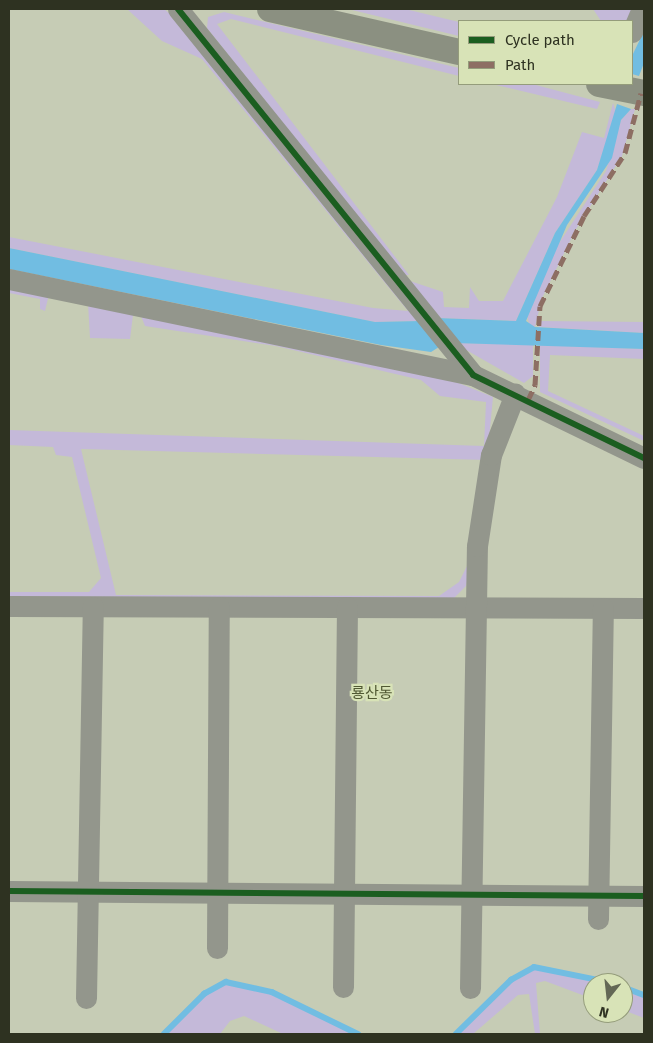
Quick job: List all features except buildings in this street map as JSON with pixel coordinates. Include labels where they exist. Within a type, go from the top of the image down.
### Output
[{"type":"main road","points":[[270,9],[458,52]]},
{"type":"street","points":[[178,9],[473,375]]},
{"type":"street","points":[[633,30],[642,9]]},
{"type":"street","points":[[9,279],[473,375],[644,458]]},
{"type":"street","points":[[470,988],[475,608],[478,546],[491,455],[515,394]]},
{"type":"street","points":[[9,606],[644,608]]},
{"type":"street","points":[[86,998],[93,606]]},
{"type":"street","points":[[217,948],[219,607]]},
{"type":"street","points":[[343,987],[342,892],[347,607]]},
{"type":"street","points":[[598,919],[602,608]]},
{"type":"street","points":[[9,891],[218,894],[342,892],[644,896]]},
{"type":"shaded area","points":[[127,9],[164,9],[176,19],[421,321],[375,322],[9,248],[9,237],[373,308],[408,311],[202,59],[162,41]]},
{"type":"shaded area","points":[[348,9],[405,9],[458,22],[458,36]]},
{"type":"shaded area","points":[[593,9],[636,9],[630,20],[600,20]]},
{"type":"shaded area","points":[[224,12],[458,68],[458,76],[231,19],[217,24],[409,275],[403,275],[207,28],[208,17]]},
{"type":"shaded area","points":[[496,85],[536,85],[600,102],[597,109]]},
{"type":"shaded area","points":[[613,103],[616,112],[597,170],[555,233],[516,321],[436,318],[407,280],[443,292],[444,307],[469,308],[470,287],[479,301],[503,301],[557,197],[582,132],[604,138]]},
{"type":"shaded area","points":[[631,109],[635,109],[622,156],[576,229],[542,298],[535,327],[530,326],[527,316],[556,248],[606,171],[621,120]]},
{"type":"shaded area","points":[[9,284],[50,290],[45,311],[40,309],[40,299],[9,293]]},
{"type":"shaded area","points":[[88,303],[419,367],[493,397],[487,460],[81,449],[116,595],[439,596],[459,582],[475,550],[466,586],[453,599],[9,600],[9,592],[89,592],[101,578],[72,457],[56,455],[53,447],[9,445],[9,430],[484,446],[486,402],[440,396],[421,380],[276,346],[145,326],[141,316],[133,315],[130,339],[90,338]]},
{"type":"shaded area","points":[[539,321],[644,322],[644,333],[539,327]]},
{"type":"shaded area","points":[[454,343],[533,344],[533,376],[524,383]]},
{"type":"shaded area","points":[[540,345],[644,349],[644,359],[550,355],[548,391],[644,436],[644,441],[540,392]]},
{"type":"shaded area","points":[[535,968],[583,978],[583,995],[545,981],[536,983],[540,1034],[535,1034],[529,994],[518,995],[473,1034],[458,1034],[512,981]]},
{"type":"shaded area","points":[[226,984],[271,993],[355,1034],[283,1034],[244,1016],[230,1021],[220,1034],[166,1034],[205,995]]},
{"type":"shaded area","points":[[633,992],[644,997],[644,1018],[633,1014]]},
{"type":"water","points":[[644,31],[644,63],[639,76],[633,74],[633,54]]},
{"type":"water","points":[[617,104],[631,109],[621,120],[612,158],[567,225],[526,321],[535,327],[644,333],[644,349],[454,343],[436,318],[516,321],[555,233],[597,170]]},
{"type":"water","points":[[9,248],[375,322],[421,321],[439,347],[431,352],[381,345],[9,269]]},
{"type":"waterway","points":[[456,1034],[511,980],[534,967],[583,977]]},
{"type":"waterway","points":[[164,1034],[204,994],[226,982],[272,992],[358,1034]]},
{"type":"waterway","points":[[633,991],[644,995]]},
{"type":"marked path","points":[[528,400],[535,385],[540,306],[584,216],[625,153],[641,93]]},
{"type":"cycle path","points":[[178,9],[473,375],[644,458]]},
{"type":"cycle path","points":[[9,891],[644,896]]},
{"type":"district","name":"룡산동","points":[[372,694]]}]
